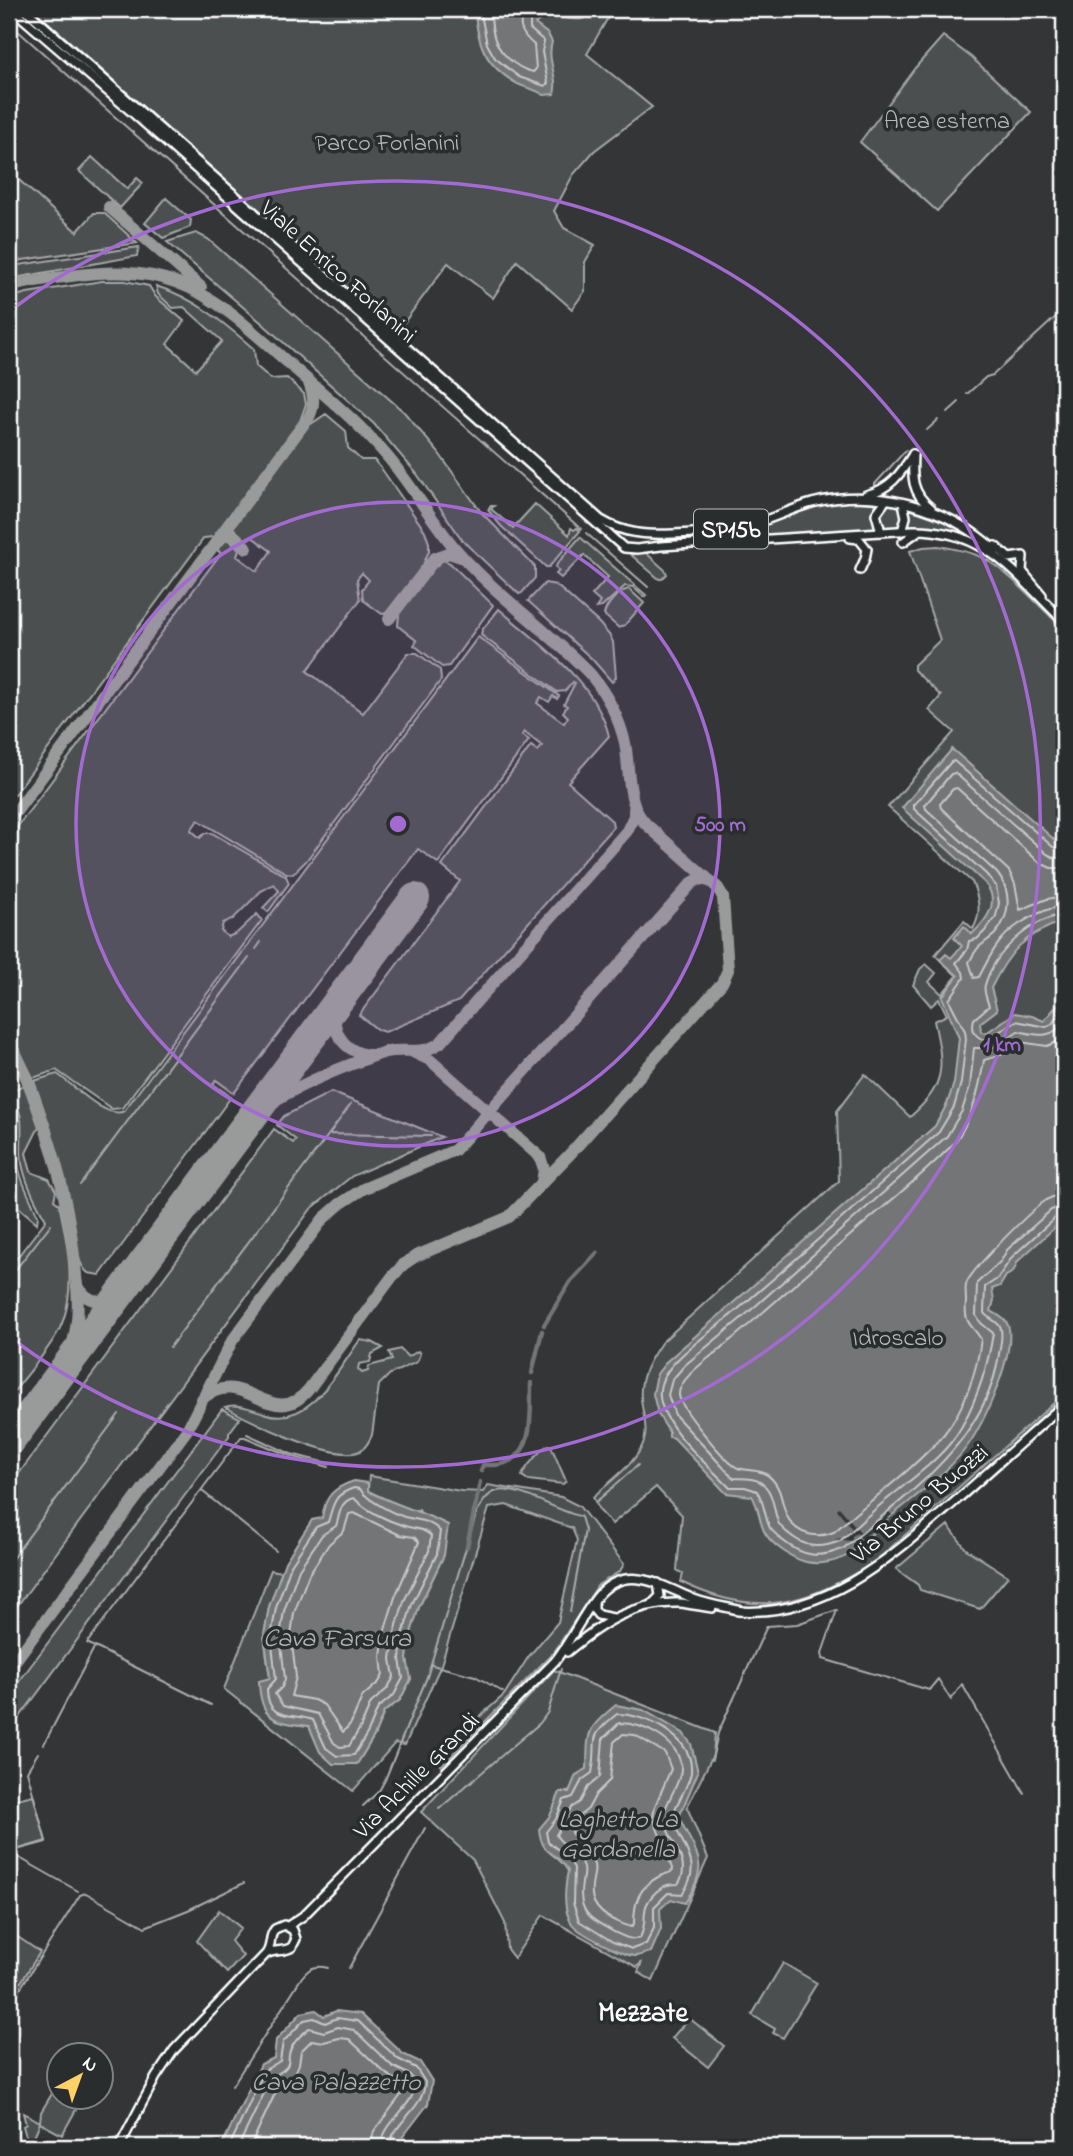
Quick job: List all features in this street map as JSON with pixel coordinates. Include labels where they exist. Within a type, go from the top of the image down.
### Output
[{"type":"main road","name":"Viale Enrico Forlanini","points":[[12,9],[624,548],[677,544]]},
{"type":"main road","name":"Viale Enrico Forlanini","points":[[25,9],[584,505],[614,527],[642,534],[678,534]]},
{"type":"main road","points":[[859,497],[877,492],[891,484],[913,454],[912,477],[917,493],[928,506],[953,521]]},
{"type":"main road","name":"SP15b","points":[[678,534],[744,527],[813,503],[859,497],[903,503],[953,521],[981,537],[1064,615]]},
{"type":"main road","points":[[881,532],[876,514],[886,500]]},
{"type":"main road","points":[[902,531],[906,517],[903,503]]},
{"type":"main road","name":"SP15b","points":[[677,544],[928,530],[955,534],[985,547],[1064,621]]},
{"type":"main road","points":[[902,542],[916,533],[928,530]]},
{"type":"main road","points":[[677,544],[673,543],[672,539],[678,534]]},
{"type":"main road","points":[[832,537],[855,538],[864,543],[866,553],[860,570]]},
{"type":"main road","points":[[981,537],[1008,558],[1023,556],[1023,572],[1042,595]]},
{"type":"main road","name":"Via Bruno Buozzi","points":[[649,1605],[680,1603],[742,1611],[778,1610],[809,1603],[862,1577],[912,1539],[1064,1404]]},
{"type":"main road","name":"Via Achille Grandi","points":[[555,1661],[570,1642],[594,1601],[610,1586],[622,1580],[641,1578],[658,1583]]},
{"type":"main road","points":[[649,1605],[660,1596],[658,1583]]},
{"type":"main road","name":"Via Bruno Buozzi","points":[[658,1583],[696,1599],[742,1611]]},
{"type":"main road","points":[[594,1601],[594,1610],[598,1615],[613,1618]]},
{"type":"main road","name":"Via Achille Grandi","points":[[291,1929],[555,1661],[613,1618],[649,1605]]},
{"type":"main road","name":"Via Achille Grandi","points":[[282,1925],[291,1929],[296,1941],[292,1947],[286,1950],[274,1946],[271,1936],[275,1928],[282,1925]]},
{"type":"main road","name":"Via Achille Grandi","points":[[119,2147],[156,2077],[174,2050],[274,1946]]},
{"type":"green space","name":"Parco Forlanini","points":[[33,9],[613,9],[587,54],[652,107],[594,151],[573,175],[554,211],[564,228],[595,245],[585,262],[585,291],[572,309],[517,261],[493,298],[448,263],[397,332]]},
{"type":"green space","name":"Area esterna","points":[[943,36],[971,57],[1031,112],[937,211],[860,142],[915,68]]},
{"type":"green space","points":[[92,157],[127,189],[137,178],[143,183],[120,208],[79,171]]},
{"type":"green space","points":[[9,171],[77,232],[94,213],[104,213],[137,243],[9,262]]},
{"type":"green space","points":[[166,198],[191,220],[190,227],[163,238],[145,223]]},
{"type":"green space","points":[[196,233],[208,239],[404,412],[438,452],[481,512],[535,567],[535,578],[522,593],[519,594],[463,541],[417,474],[374,424],[167,242]]},
{"type":"green space","points":[[139,247],[137,256],[9,279],[9,266]]},
{"type":"green space","points":[[102,281],[125,281],[149,286],[156,297],[184,321],[167,344],[196,370],[222,341],[184,307],[173,308],[158,294],[156,286],[196,304],[254,349],[256,366],[271,379],[287,378],[304,394],[306,404],[300,421],[213,537],[204,538],[9,802],[9,298]]},
{"type":"green space","points":[[326,414],[346,431],[348,448],[361,460],[374,460],[381,468],[425,531],[429,551],[423,565],[386,613],[382,614],[363,600],[362,589],[369,580],[362,573],[357,579],[360,600],[307,671],[363,713],[408,653],[417,653],[440,670],[441,680],[306,861],[293,874],[286,873],[198,820],[191,830],[200,838],[205,833],[212,833],[286,876],[289,883],[268,912],[263,908],[279,891],[274,884],[261,891],[233,919],[223,923],[221,931],[228,937],[237,933],[257,914],[262,920],[122,1108],[112,1109],[56,1070],[33,1078],[9,1028],[9,838],[221,553],[217,550],[227,539],[239,549],[237,556],[257,571],[271,551],[252,537],[246,540],[233,528],[308,426]]},
{"type":"green space","points":[[856,501],[878,504],[873,516],[875,530],[674,540],[675,537],[710,535],[814,506]]},
{"type":"green space","points":[[535,504],[569,535],[571,528],[580,531],[549,567],[501,526],[488,510],[490,506],[494,506],[491,509],[513,528]]},
{"type":"green space","points":[[891,504],[902,511],[903,516],[896,527],[891,528],[880,521],[879,516],[886,505]]},
{"type":"green space","points":[[910,509],[951,524],[980,541],[950,529],[906,526]]},
{"type":"green space","points":[[580,537],[646,595],[644,597],[633,587],[625,586],[602,607],[596,608],[600,602],[592,595],[608,577],[584,555],[561,578],[556,574],[559,571],[557,564]]},
{"type":"green space","name":"Idroscalo","points":[[938,546],[971,553],[991,563],[1013,580],[1064,630],[1064,1394],[878,1559],[829,1587],[806,1596],[783,1602],[735,1601],[681,1582],[683,1574],[677,1570],[682,1515],[656,1487],[612,1524],[599,1510],[593,1497],[627,1467],[642,1446],[645,1428],[642,1383],[649,1362],[661,1343],[839,1181],[837,1111],[865,1074],[910,1117],[931,1094],[940,1074],[940,1050],[934,1021],[947,1015],[939,999],[931,1006],[913,985],[920,969],[926,964],[936,973],[929,982],[942,994],[957,976],[935,955],[964,921],[973,929],[978,917],[978,900],[972,882],[888,807],[954,732],[929,710],[941,696],[914,670],[914,665],[940,640],[910,551]]},
{"type":"green space","points":[[645,552],[665,570],[667,574],[662,579],[630,554]]},
{"type":"green space","points":[[443,560],[450,563],[493,605],[449,666],[442,667],[414,645],[417,641],[398,626],[399,614]]},
{"type":"green space","points":[[545,583],[556,585],[610,636],[616,677],[612,682],[592,659],[528,601]]},
{"type":"green space","points":[[629,589],[644,603],[625,625],[619,628],[604,615],[613,599]]},
{"type":"green space","points":[[499,609],[564,665],[592,698],[602,716],[609,736],[568,782],[612,821],[613,827],[459,1001],[385,1032],[378,1030],[359,1015],[460,881],[442,866],[531,746],[538,751],[542,746],[524,732],[522,735],[529,740],[438,863],[418,849],[234,1093],[216,1080],[213,1084],[231,1097],[100,1275],[88,1273],[80,1260],[63,1175],[34,1081],[57,1074],[99,1106],[117,1112],[124,1111],[478,637],[559,696],[557,699],[553,696],[549,702],[541,697],[537,703],[564,723],[568,717],[563,712],[567,706],[564,704],[575,683],[565,691],[557,692],[481,635]]},
{"type":"green space","points":[[24,1085],[39,1127],[26,1153],[31,1172],[49,1179],[56,1191],[54,1200],[59,1204],[65,1236],[69,1285],[68,1302],[58,1332],[9,1398],[9,1268],[46,1220],[26,1178],[21,1154],[21,1118],[9,1095],[10,1091]]},
{"type":"green space","points":[[331,1092],[442,1137],[352,1176],[311,1209],[9,1617],[9,1487],[274,1129],[293,1143],[296,1140],[277,1125],[284,1116]]},
{"type":"green space","points":[[9,1099],[18,1119],[18,1165],[38,1216],[37,1223],[9,1199]]},
{"type":"green space","points":[[360,1340],[383,1348],[372,1354],[370,1362],[359,1364],[358,1369],[362,1373],[368,1371],[369,1366],[392,1360],[389,1352],[400,1349],[408,1357],[418,1351],[420,1354],[417,1362],[390,1374],[379,1385],[372,1435],[360,1451],[340,1452],[306,1444],[225,1407],[240,1406],[283,1416],[297,1412],[322,1393]]},
{"type":"green space","points":[[222,1409],[240,1418],[229,1436],[13,1726],[9,1723],[9,1695]]},
{"type":"green space","points":[[548,1445],[551,1446],[566,1481],[563,1484],[528,1480],[522,1476],[533,1459]]},
{"type":"green space","points":[[369,1476],[461,1491],[483,1492],[488,1485],[561,1497],[579,1506],[624,1564],[620,1571],[598,1585],[554,1652],[441,1766],[434,1757],[504,1695],[529,1656],[558,1622],[577,1540],[572,1528],[506,1505],[489,1508],[441,1665],[405,1745],[395,1743],[353,1791],[224,1689],[271,1570],[282,1572],[269,1607],[264,1635],[270,1678],[266,1712],[281,1721],[309,1726],[333,1763],[357,1764],[374,1736],[384,1712],[400,1700],[410,1679],[407,1659],[409,1639],[419,1607],[444,1555],[419,1510],[410,1511],[368,1491]]},
{"type":"green space","points":[[948,1525],[966,1549],[1008,1576],[980,1609],[920,1590],[918,1585],[896,1569]]},
{"type":"green space","points":[[554,1670],[715,1733],[713,1755],[687,1807],[708,1858],[653,1981],[638,1972],[642,1962],[637,1967],[543,1915],[514,1958],[507,1949],[505,1923],[473,1860],[421,1812]]},
{"type":"green space","points":[[33,1795],[46,1841],[9,1852],[9,1801]]},
{"type":"green space","points":[[219,1910],[241,1928],[231,1941],[243,1956],[227,1973],[197,1941]]},
{"type":"green space","points":[[9,1931],[40,1952],[9,2001]]},
{"type":"green space","points":[[783,1963],[817,1983],[783,2038],[773,2033],[775,2029],[752,2015]]},
{"type":"green space","points":[[689,2018],[724,2046],[708,2067],[672,2038]]},
{"type":"green space","points":[[46,2104],[46,2110],[76,2110],[62,2135],[40,2123],[29,2147],[23,2126],[26,2124],[23,2113],[40,2122],[41,2112]]},
{"type":"water","points":[[474,9],[595,9],[582,19],[550,17],[535,24],[548,34],[552,42],[550,55],[555,88],[554,94],[544,95],[517,84],[495,67],[480,42]]},
{"type":"water","name":"Idroscalo","points":[[952,749],[1058,843],[1060,841],[1064,844],[1064,921],[1028,938],[1011,954],[991,988],[997,1010],[980,1023],[981,1032],[986,1033],[1015,1013],[1044,1021],[1058,1004],[1064,1005],[1064,1219],[1018,1261],[1013,1272],[1006,1276],[1000,1286],[992,1289],[994,1300],[991,1311],[1007,1323],[1009,1342],[996,1391],[966,1448],[937,1478],[853,1552],[833,1561],[806,1562],[795,1558],[771,1541],[762,1527],[752,1496],[726,1493],[674,1438],[669,1437],[669,1432],[658,1414],[653,1394],[657,1374],[667,1361],[935,1126],[947,1104],[954,1083],[959,1038],[942,997],[958,976],[940,960],[946,954],[951,958],[962,946],[954,938],[964,926],[972,934],[982,923],[990,911],[992,898],[986,884],[902,808]]},
{"type":"water","name":"Cava Farsura","points":[[354,1481],[368,1483],[368,1491],[448,1525],[444,1555],[419,1607],[409,1639],[407,1659],[411,1679],[400,1700],[384,1712],[374,1736],[357,1764],[333,1764],[320,1752],[309,1726],[287,1723],[271,1717],[262,1704],[259,1681],[270,1678],[264,1635],[269,1607],[285,1562],[312,1520],[322,1518],[325,1504],[331,1494]]},
{"type":"water","name":"Laghetto La Gardanella","points":[[616,1705],[643,1710],[683,1733],[691,1744],[698,1772],[679,1817],[696,1851],[698,1878],[685,1903],[671,1899],[660,1909],[661,1929],[651,1952],[637,1956],[602,1943],[572,1924],[566,1905],[568,1871],[543,1845],[539,1829],[550,1816],[560,1792],[569,1792],[576,1775],[587,1769],[590,1732]]},
{"type":"water","name":"Cava Palazzetto","points":[[316,2010],[324,2016],[336,2011],[361,2014],[403,2054],[420,2062],[432,2081],[428,2104],[395,2147],[221,2147],[261,2064],[274,2058],[276,2040],[301,2013]]},
{"type":"pier","points":[[839,1507],[861,1533],[880,1522],[889,1512],[892,1515],[861,1539],[857,1533],[852,1536],[852,1541],[834,1539],[846,1538],[847,1532],[852,1529],[837,1509]]},
{"type":"waterway","points":[[9,23],[581,529]]},
{"type":"waterway","points":[[967,394],[986,377],[993,375],[1059,314]]},
{"type":"waterway","points":[[948,412],[959,402]]},
{"type":"waterway","points":[[927,430],[938,420]]},
{"type":"waterway","points":[[874,485],[906,450]]},
{"type":"waterway","points":[[586,533],[648,587]]},
{"type":"waterway","points":[[256,949],[261,942]]},
{"type":"waterway","points":[[80,1185],[249,958]]},
{"type":"waterway","points":[[329,1134],[351,1104]]},
{"type":"waterway","points":[[170,1347],[329,1134],[431,1136]]},
{"type":"waterway","points":[[9,1278],[51,1224]]},
{"type":"waterway","points":[[544,1325],[570,1282],[597,1253]]},
{"type":"waterway","points":[[532,1373],[542,1331]]},
{"type":"waterway","points":[[481,1471],[483,1465],[505,1463],[515,1458],[522,1450],[527,1440],[531,1417],[531,1383]]},
{"type":"waterway","points":[[9,1563],[119,1414]]},
{"type":"waterway","points":[[247,1434],[291,1454],[330,1464]]},
{"type":"waterway","points":[[211,1705],[87,1643],[241,1437],[290,1456],[329,1467]]},
{"type":"waterway","points":[[597,1501],[638,1465]]},
{"type":"waterway","points":[[467,1547],[480,1482]]},
{"type":"waterway","points":[[363,1806],[379,1791],[385,1780],[427,1677],[476,1515],[484,1500],[493,1492],[505,1490],[526,1495],[580,1516]]},
{"type":"waterway","points":[[202,1491],[276,1551]]},
{"type":"waterway","points":[[570,1612],[585,1530],[581,1517]]},
{"type":"waterway","points":[[712,1760],[718,1733],[767,1626],[797,1624],[837,1610],[822,1653],[823,1659],[929,1690],[938,1679],[951,1700],[962,1684],[1024,1793]]},
{"type":"waterway","points":[[44,1744],[94,1648]]},
{"type":"waterway","points":[[432,1665],[475,1676],[503,1692]]},
{"type":"waterway","points":[[439,1809],[540,1723],[548,1712],[561,1669]]},
{"type":"waterway","points":[[9,1852],[46,1842],[27,1771],[38,1753]]},
{"type":"waterway","points":[[349,1968],[425,1828]]},
{"type":"waterway","points":[[9,1852],[78,1891]]},
{"type":"waterway","points":[[9,2006],[80,1895],[86,1893],[145,1927],[244,1883]]},
{"type":"waterway","points":[[232,2086],[302,1977],[314,1968],[328,1968]]},
{"type":"taxiway","points":[[109,207],[201,287]]},
{"type":"taxiway","points":[[9,287],[71,276],[141,274],[170,280],[195,290],[242,323],[376,443],[459,553],[591,675],[616,715],[625,743],[632,798],[640,817],[718,888],[723,897],[728,970],[722,983],[570,1154],[509,1217],[416,1256],[404,1264],[309,1389],[296,1401],[283,1404],[270,1402],[231,1389],[217,1390],[202,1399]]},
{"type":"taxiway","points":[[9,821],[309,417],[313,400],[309,383]]},
{"type":"taxiway","points":[[221,536],[230,534],[247,548]]},
{"type":"taxiway","points":[[389,619],[435,558],[449,553],[461,557]]},
{"type":"taxiway","points":[[238,1135],[273,1102],[317,1079],[385,1052],[420,1051],[440,1043],[627,831],[634,816],[634,809]]},
{"type":"taxiway","points":[[9,1669],[187,1430],[232,1341],[323,1219],[363,1189],[455,1150],[692,883],[699,879],[710,881]]},
{"type":"taxiway","points":[[340,998],[335,1019],[340,1037],[354,1050],[375,1055]]},
{"type":"taxiway","points":[[9,1039],[33,1093],[52,1148],[66,1206],[75,1264],[77,1324],[74,1340],[54,1382]]},
{"type":"taxiway","points":[[413,1052],[430,1060],[540,1157],[544,1169],[542,1182]]},
{"type":"taxiway","points":[[77,1284],[88,1297],[100,1301],[114,1296],[126,1285]]},
{"type":"runway","points":[[9,1443],[415,898]]},
{"type":"district","name":"Mezzate","points":[[643,2011]]}]
